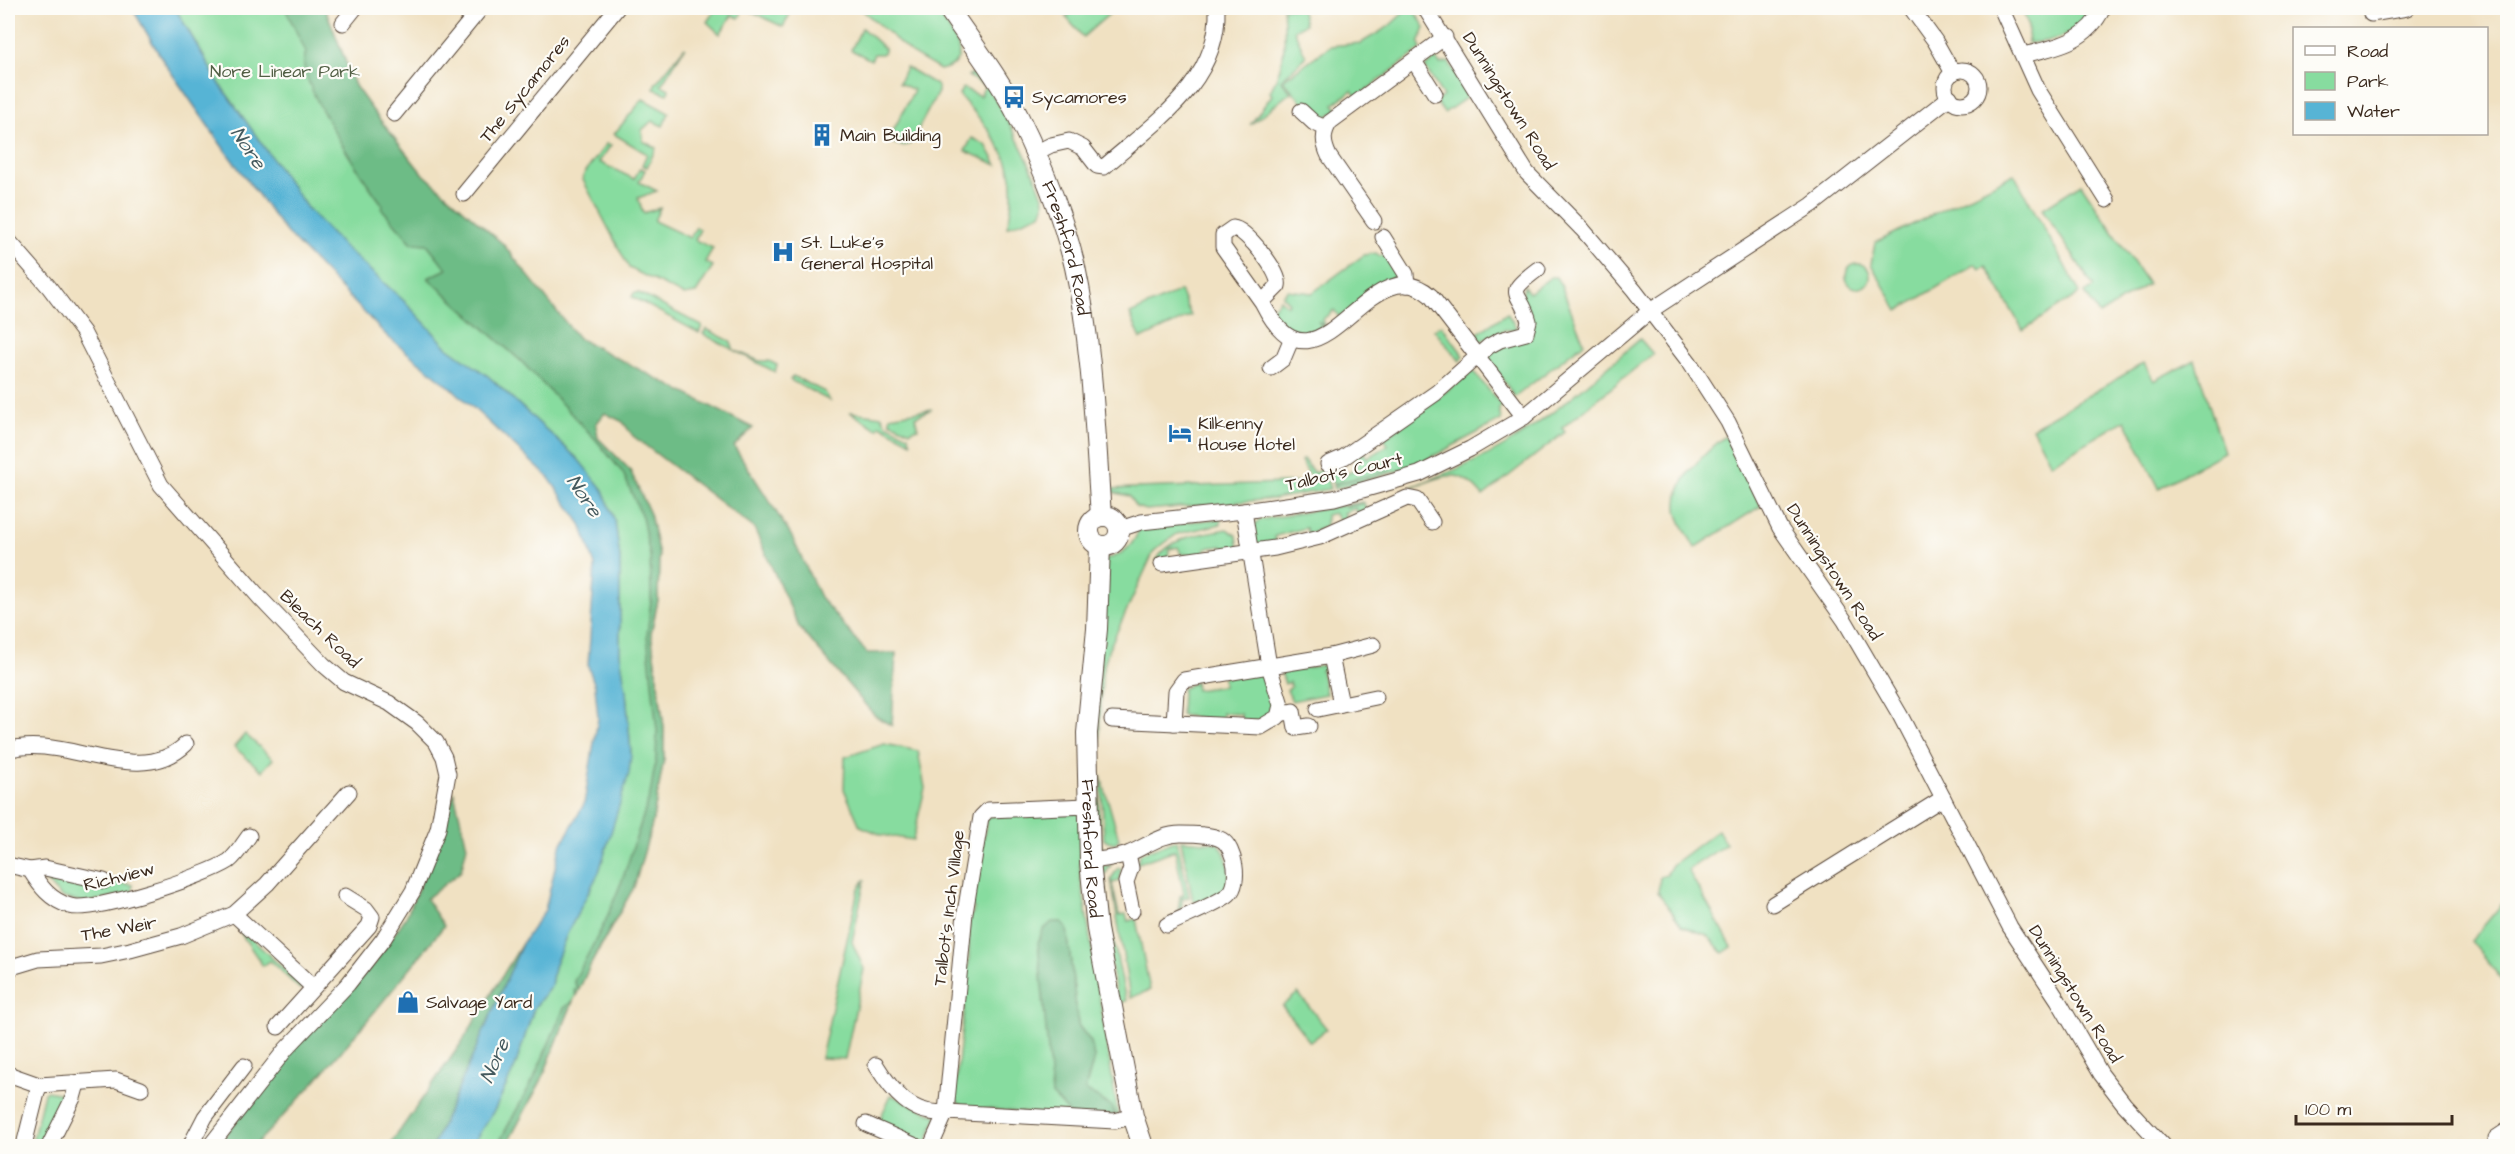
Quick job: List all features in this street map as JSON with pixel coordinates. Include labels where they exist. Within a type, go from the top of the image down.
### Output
[{"type":"main road","name":"Freshford Road","points":[[948,8],[996,78],[1035,153],[1069,246],[1083,309],[1094,407],[1101,516],[1092,522],[1089,529],[1091,540],[1100,546],[1097,629],[1087,733],[1090,862],[1097,929],[1133,1116],[1143,1146]]},
{"type":"main road","points":[[1100,546],[1114,543],[1120,530],[1114,520],[1101,516]]},
{"type":"street","points":[[342,23],[355,8]]},
{"type":"street","points":[[394,114],[482,8]]},
{"type":"street","name":"The Sycamores","points":[[464,194],[617,8]]},
{"type":"street","points":[[1035,153],[1050,145],[1069,141],[1083,148],[1097,166],[1104,167],[1179,101],[1196,81],[1208,60],[1217,23],[1217,8]]},
{"type":"street","name":"Dunningstown Road","points":[[1425,8],[1527,173],[1583,230],[1690,363],[1728,422],[1780,528],[1845,621],[1900,715],[2010,927],[2058,1000],[2101,1074],[2124,1104],[2163,1146]]},
{"type":"street","points":[[1911,8],[1935,41],[1953,73]]},
{"type":"street","points":[[2001,8],[2038,90],[2107,200]]},
{"type":"street","points":[[2023,55],[2056,47],[2088,32],[2103,8]]},
{"type":"street","points":[[2371,14],[2407,8]]},
{"type":"street","points":[[1374,221],[1329,156],[1324,146],[1326,128],[1330,122],[1445,37]]},
{"type":"street","points":[[1414,61],[1435,94]]},
{"type":"street","points":[[1961,70],[1976,76],[1979,84],[1974,100],[1966,104],[1958,103],[1950,97],[1946,87],[1953,73],[1961,70]]},
{"type":"street","name":"Talbot's Court","points":[[1120,530],[1141,522],[1244,512],[1334,498],[1390,484],[1440,464],[1524,417],[1650,311],[1812,205],[1950,97]]},
{"type":"street","points":[[1301,111],[1314,123],[1326,128]]},
{"type":"street","points":[[1262,302],[1278,286],[1278,275],[1243,231],[1233,228],[1227,230],[1223,235],[1223,247],[1262,302],[1269,317],[1291,340],[1301,342],[1321,337],[1390,288],[1407,285],[1424,290],[1479,356],[1524,417]]},
{"type":"street","name":"Bleach Road","points":[[8,240],[49,287],[83,332],[161,485],[260,598],[324,665],[344,682],[390,703],[436,742],[444,757],[448,774],[438,829],[413,891],[384,938],[348,984],[286,1048],[210,1146]]},
{"type":"street","points":[[1383,243],[1406,274],[1407,285]]},
{"type":"street","name":"Talbot's Court","points":[[1328,464],[1347,461],[1436,393],[1500,340],[1526,333],[1529,321],[1518,302],[1516,290],[1519,283],[1538,269]]},
{"type":"street","points":[[1271,368],[1283,358],[1291,340]]},
{"type":"street","points":[[1162,564],[1250,552],[1320,537],[1407,498],[1417,500],[1432,522]]},
{"type":"street","points":[[1112,720],[1261,727],[1275,720],[1280,714],[1281,705],[1269,666],[1244,512]]},
{"type":"street","points":[[1174,723],[1176,691],[1178,685],[1184,680],[1331,656],[1373,645]]},
{"type":"street","points":[[1331,656],[1341,704]]},
{"type":"street","points":[[1318,709],[1376,697]]},
{"type":"street","points":[[1280,714],[1293,711],[1296,728],[1309,726]]},
{"type":"street","points":[[8,750],[36,746],[124,762],[176,753],[186,744]]},
{"type":"street","name":"The Weir","points":[[8,968],[38,959],[101,956],[130,950],[181,936],[234,914],[267,884],[349,792]]},
{"type":"street","points":[[1773,904],[1943,798]]},
{"type":"street","name":"Talbot's Inch Village","points":[[932,1146],[946,1112],[965,913],[981,817],[988,810],[1087,806]]},
{"type":"street","points":[[1090,862],[1128,854],[1155,840],[1179,834],[1217,838],[1227,844],[1232,854],[1235,879],[1233,890],[1224,897],[1189,906],[1167,925]]},
{"type":"street","name":"Richview","points":[[30,870],[41,888],[57,900],[84,908],[141,895],[232,865],[249,836]]},
{"type":"street","points":[[1128,854],[1131,868],[1126,882],[1132,911]]},
{"type":"street","name":"Richview","points":[[8,865],[30,870],[45,868],[104,881]]},
{"type":"street","points":[[278,1027],[369,926],[372,917],[366,909],[345,896]]},
{"type":"street","points":[[234,914],[313,987]]},
{"type":"street","points":[[876,1065],[893,1091],[913,1107],[927,1112],[1111,1121],[1133,1116]]},
{"type":"street","points":[[190,1146],[206,1116],[244,1066]]},
{"type":"street","points":[[8,1074],[39,1085],[116,1080],[141,1089]]},
{"type":"street","points":[[49,1146],[77,1084]]},
{"type":"street","points":[[27,1146],[25,1141],[39,1085]]},
{"type":"street","points":[[206,1116],[222,1130]]},
{"type":"street","points":[[866,1124],[916,1146]]},
{"type":"green space","name":"Nore Linear Park","points":[[175,8],[325,8],[355,86],[373,111],[421,172],[503,244],[428,278],[522,362],[629,470],[650,514],[659,556],[658,600],[651,633],[664,727],[664,759],[652,824],[634,887],[580,984],[541,1081],[506,1146],[471,1146],[495,1109],[515,1067],[534,1008],[551,986],[554,967],[567,934],[599,872],[631,754],[626,691],[620,654],[620,558],[615,521],[578,459],[488,376],[447,347],[404,301],[343,246],[307,208],[221,86]]},
{"type":"green space","points":[[285,8],[325,8],[355,86],[373,111],[421,172],[503,244],[578,338],[753,428],[734,446],[791,535],[820,597],[867,653],[896,653],[892,726],[875,716],[799,627],[754,528],[633,436],[623,422],[605,413],[596,424],[598,438],[630,470],[650,514],[659,556],[658,600],[651,633],[664,727],[664,759],[652,824],[634,887],[596,953],[576,996],[574,989],[577,988],[574,981],[605,922],[623,878],[650,795],[656,758],[657,731],[647,635],[651,600],[650,556],[642,517],[623,473],[596,440],[522,362],[428,278],[447,269],[427,244],[412,243],[382,209],[383,205],[350,158],[315,97],[304,66],[306,52]]},
{"type":"green space","points":[[716,8],[744,8],[739,18],[732,15],[720,34],[707,22]]},
{"type":"green space","points":[[744,8],[793,8],[783,27]]},
{"type":"green space","points":[[860,8],[934,8],[952,33],[959,51],[958,59],[952,66],[940,70],[911,53]]},
{"type":"green space","points":[[1077,8],[1116,8],[1083,37],[1066,17]]},
{"type":"green space","points":[[1283,8],[1301,8],[1305,24],[1294,30],[1306,57],[1281,80],[1291,92],[1250,125],[1272,95],[1270,92],[1282,61],[1284,51]]},
{"type":"green space","points":[[1409,8],[1412,8],[1425,27],[1419,44],[1421,49],[1357,97],[1352,91],[1334,104],[1338,110],[1322,119],[1315,117],[1283,80],[1330,46],[1361,43],[1388,27]]},
{"type":"green space","points":[[2022,8],[2098,8],[2084,24],[2068,34],[2049,41],[2028,43],[2028,25]]},
{"type":"green space","points":[[862,28],[885,49],[882,54],[874,54],[871,60],[851,50]]},
{"type":"green space","points":[[685,47],[661,85],[669,89],[668,94],[654,89],[655,84]]},
{"type":"green space","points":[[1436,59],[1440,64],[1449,62],[1469,96],[1444,113],[1436,102],[1443,96],[1425,67]]},
{"type":"green space","points":[[906,67],[938,86],[938,92],[910,144],[902,146],[888,141],[914,90],[899,83]]},
{"type":"green space","points":[[973,73],[981,79],[1002,111],[1024,153],[1044,201],[1041,214],[1007,227],[1011,211],[1012,184],[1006,160],[993,136],[959,94],[963,88],[980,96],[985,86],[968,76]]},
{"type":"green space","points":[[643,99],[669,113],[663,126],[652,121],[642,130],[643,141],[656,148],[647,167],[642,165],[647,154],[614,134]]},
{"type":"green space","points":[[972,138],[986,145],[997,165],[965,151]]},
{"type":"green space","points":[[606,144],[611,145],[599,162],[634,179],[640,168],[645,170],[639,182],[657,191],[638,198],[643,213],[660,208],[654,221],[690,238],[696,227],[700,229],[695,240],[713,248],[705,262],[713,266],[696,293],[683,295],[629,268],[583,180],[584,174]]},
{"type":"green space","points":[[2014,174],[2080,293],[2023,330],[1986,266],[1980,269],[1976,264],[1898,311],[1871,264],[1875,243]]},
{"type":"green space","points":[[2081,184],[2148,284],[2099,315],[2085,293],[2094,287],[2042,209]]},
{"type":"green space","points":[[1376,253],[1380,256],[1389,255],[1399,271],[1399,278],[1339,317],[1334,310],[1322,320],[1325,327],[1318,321],[1323,329],[1292,337],[1271,310],[1280,299],[1287,305],[1289,303],[1282,296],[1287,290],[1312,293],[1364,255]]},
{"type":"green space","points":[[1858,264],[1863,265],[1869,271],[1869,281],[1863,287],[1858,288],[1853,287],[1847,281],[1846,276],[1847,271],[1853,265]]},
{"type":"green space","points":[[1551,277],[1556,277],[1561,285],[1584,343],[1515,397],[1488,359],[1490,354],[1499,347],[1527,337],[1522,299],[1524,286],[1529,293]]},
{"type":"green space","points":[[1180,291],[1191,316],[1141,339],[1130,314]]},
{"type":"green space","points":[[634,293],[639,293],[702,326],[699,333],[632,297]]},
{"type":"green space","points":[[1507,313],[1517,329],[1504,330],[1479,342],[1474,336]]},
{"type":"green space","points":[[1441,325],[1464,356],[1460,361],[1434,330]]},
{"type":"green space","points":[[706,329],[730,341],[734,350],[759,361],[769,361],[777,365],[775,372],[703,334]]},
{"type":"green space","points":[[1640,339],[1653,354],[1562,428],[1565,432],[1483,496],[1474,486],[1458,476],[1442,477],[1411,487],[1478,460],[1503,447],[1564,404]]},
{"type":"green space","points":[[2195,360],[2224,452],[2159,488],[2125,420],[2051,464],[2032,428],[2144,363],[2154,381]]},
{"type":"green space","points":[[1473,371],[1502,406],[1499,408],[1501,420],[1415,466],[1334,489],[1333,485],[1390,470],[1333,484],[1328,470],[1340,467],[1346,474],[1355,470],[1356,456],[1363,451],[1367,458],[1388,445],[1384,438]]},
{"type":"green space","points":[[793,376],[825,392],[830,401],[790,380]]},
{"type":"green space","points":[[932,409],[915,417],[918,428],[910,431],[890,422],[890,416]]},
{"type":"green space","points":[[850,412],[882,416],[886,424],[908,435],[911,442],[880,425],[877,429]]},
{"type":"green space","points":[[1725,436],[1761,506],[1695,548],[1678,514],[1679,491],[1699,460]]},
{"type":"green space","points":[[1303,459],[1314,473],[1324,469],[1330,489],[1274,499],[1146,510],[1136,507],[1129,496],[1112,492],[1109,489],[1313,482],[1301,461]]},
{"type":"green space","points":[[1363,502],[1346,507],[1364,503],[1367,512],[1358,515],[1356,508],[1344,513],[1347,520],[1339,520],[1334,513],[1326,515],[1326,526],[1308,535],[1306,528],[1275,536],[1276,544],[1256,545],[1253,527],[1259,520]]},
{"type":"green space","points":[[1221,519],[1221,524],[1177,534],[1154,551],[1108,651],[1102,674],[1098,782],[1100,843],[1104,851],[1109,852],[1102,853],[1098,851],[1092,776],[1106,559],[1124,552],[1135,538],[1140,526]]},
{"type":"green space","points":[[1227,529],[1237,536],[1239,550],[1225,554],[1223,546],[1205,548],[1206,556],[1181,554],[1178,547],[1169,549],[1168,559],[1156,561],[1169,546],[1178,541]]},
{"type":"green space","points":[[1323,665],[1328,668],[1321,670],[1326,694],[1292,701],[1287,690],[1291,687],[1289,682],[1285,684],[1281,672]]},
{"type":"green space","points":[[1265,673],[1276,706],[1266,720],[1241,722],[1241,714],[1222,713],[1221,721],[1181,715],[1182,689],[1195,682],[1196,690],[1223,686],[1223,677]]},
{"type":"green space","points":[[245,734],[273,759],[262,771],[234,747]]},
{"type":"green space","points":[[884,744],[918,751],[925,788],[913,840],[882,835],[860,826],[844,789],[845,757]]},
{"type":"green space","points":[[1101,776],[1119,839],[1115,843],[1104,840]]},
{"type":"green space","points":[[454,793],[467,846],[461,871],[426,899],[444,926],[328,1066],[254,1146],[217,1146],[289,1053],[374,964],[406,917],[442,833]]},
{"type":"green space","points":[[1082,813],[1080,873],[1118,1115],[1115,1115],[1111,1106],[1085,1090],[1094,1058],[1091,1042],[1078,1025],[1067,929],[1062,922],[1047,1025],[1052,1095],[1073,1117],[965,1107],[954,1099],[966,993],[963,987],[969,964],[969,917],[974,908],[970,905],[988,816]]},
{"type":"green space","points":[[1718,830],[1726,844],[1688,870],[1732,947],[1723,953],[1707,935],[1682,926],[1658,892],[1660,877],[1666,875],[1672,865]]},
{"type":"green space","points":[[1177,840],[1189,897],[1182,898],[1182,905],[1178,913],[1180,896],[1184,894],[1175,850],[1136,864],[1141,853]]},
{"type":"green space","points":[[1181,840],[1218,843],[1225,853],[1228,866],[1229,879],[1226,891],[1198,903],[1193,901]]},
{"type":"green space","points":[[1111,865],[1104,876],[1113,938],[1126,1001],[1117,1004],[1098,870],[1101,866]]},
{"type":"green space","points":[[1118,868],[1121,868],[1120,881],[1112,883],[1119,915],[1126,914],[1128,921],[1136,919],[1150,990],[1130,998],[1111,879]]},
{"type":"green space","points":[[42,877],[55,877],[112,887],[113,882],[133,885],[132,893],[84,903],[61,897]]},
{"type":"green space","points":[[865,879],[852,942],[864,969],[845,1059],[821,1058],[858,890]]},
{"type":"green space","points":[[2507,898],[2507,986],[2471,941]]},
{"type":"green space","points":[[1052,922],[1062,922],[1067,929],[1078,1025],[1091,1042],[1094,1058],[1085,1090],[1111,1106],[1115,1115],[1073,1117],[1052,1095],[1038,942],[1043,930]]},
{"type":"green space","points":[[240,928],[302,988],[300,989],[270,961],[263,966],[238,929]]},
{"type":"green space","points":[[523,942],[433,1146],[389,1146],[462,1042]]},
{"type":"green space","points":[[1298,993],[1327,1029],[1310,1042],[1282,1006]]},
{"type":"green space","points":[[573,1001],[541,1081],[506,1146],[497,1146],[534,1078],[564,1008]]},
{"type":"green space","points":[[47,1091],[67,1095],[43,1146],[31,1146],[44,1093]]},
{"type":"green space","points":[[891,1095],[937,1116],[925,1146],[877,1125]]},
{"type":"water","name":"Nore","points":[[132,8],[175,8],[221,86],[307,208],[343,246],[404,301],[447,347],[488,376],[578,459],[603,490],[615,521],[620,558],[620,654],[626,691],[631,754],[629,773],[599,872],[567,934],[554,967],[551,986],[534,1008],[515,1067],[495,1109],[471,1146],[433,1146],[523,942],[545,910],[560,847],[584,804],[598,718],[595,686],[588,666],[595,565],[581,524],[549,478],[455,391],[388,337],[286,232],[224,149],[164,62]]},
{"type":"place","name":"Sycamores","points":[[1014,97]]},
{"type":"place","name":"Main Building","points":[[822,135]]},
{"type":"place","name":"St. Luke's General Hospital","points":[[783,252]]},
{"type":"place","name":"Kilkenny House Hotel","points":[[1180,433]]},
{"type":"place","name":"Salvage Yard","points":[[408,1002]]}]
